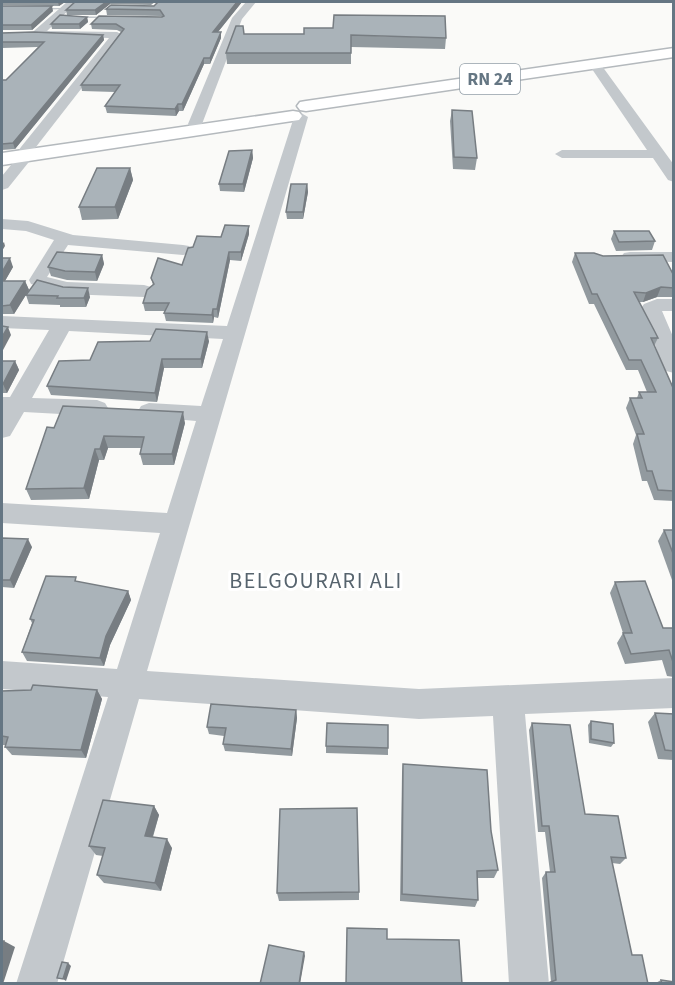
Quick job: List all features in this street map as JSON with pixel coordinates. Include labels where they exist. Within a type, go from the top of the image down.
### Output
[{"type":"highway","name":"RN 24","points":[[26,152],[299,112],[674,52]]},
{"type":"highway","name":"RN 24","points":[[2,158],[195,124],[342,108],[674,57]]},
{"type":"street","points":[[195,124],[237,18],[251,2]]},
{"type":"street","points":[[2,185],[117,35],[83,32],[36,34],[63,9]]},
{"type":"street","points":[[598,69],[674,177]]},
{"type":"street","points":[[36,984],[235,333],[299,112]]},
{"type":"street","points":[[562,154],[657,154]]},
{"type":"street","points":[[2,224],[28,226],[64,238],[183,250]]},
{"type":"street","points":[[64,238],[38,280],[66,288],[144,291]]},
{"type":"street","points":[[610,258],[674,257]]},
{"type":"street","points":[[674,305],[657,305],[651,308],[674,366]]},
{"type":"street","points":[[2,322],[235,333]]},
{"type":"street","points":[[2,430],[9,404],[62,325]]},
{"type":"street","points":[[9,404],[210,414]]},
{"type":"street","points":[[2,513],[176,524]]},
{"type":"street","points":[[2,675],[419,704],[674,693]]},
{"type":"street","points":[[508,701],[529,984]]},
{"type":"lane","points":[[32,9],[63,9],[98,18],[119,18]]},
{"type":"lane","points":[[92,23],[104,12]]},
{"type":"building","points":[[75,2],[106,2],[95,10],[66,10]]},
{"type":"building","points":[[158,2],[237,2],[213,32],[221,32],[210,58],[204,58],[182,104],[178,104],[175,109],[105,106],[120,85],[81,85],[124,29],[116,24],[91,24],[99,16],[162,17],[164,16],[160,10],[106,9],[111,5],[154,6]]},
{"type":"building","points":[[2,6],[52,6],[31,25],[2,25]]},
{"type":"building","points":[[60,15],[87,17],[79,24],[51,24]]},
{"type":"building","points":[[334,15],[445,16],[446,38],[351,35],[351,53],[226,53],[236,26],[243,26],[244,34],[304,34],[304,28],[333,28]]},
{"type":"building","points":[[2,33],[103,35],[13,143],[2,144],[2,80],[6,80],[44,42],[2,42]]},
{"type":"building","points":[[452,110],[472,111],[477,158],[454,157]]},
{"type":"building","points":[[252,150],[243,184],[219,184],[229,151]]},
{"type":"building","points":[[97,168],[130,168],[115,207],[79,207]]},
{"type":"building","points":[[291,184],[307,184],[303,212],[286,212]]},
{"type":"building","points":[[225,225],[249,226],[241,252],[229,252],[217,309],[213,309],[212,315],[164,313],[169,303],[143,303],[147,290],[154,284],[151,278],[158,258],[182,265],[188,248],[193,247],[197,236],[221,237]]},
{"type":"building","points":[[614,231],[649,231],[655,241],[619,242]]},
{"type":"building","points":[[57,252],[102,255],[95,272],[65,271],[48,267]]},
{"type":"building","points":[[575,253],[594,253],[603,256],[663,255],[674,276],[674,288],[661,287],[646,293],[634,292],[658,338],[651,338],[674,390],[674,491],[658,490],[652,471],[647,471],[637,434],[644,434],[630,398],[642,398],[639,392],[656,392],[641,360],[629,360],[597,294],[592,294]]},
{"type":"building","points":[[2,258],[10,258],[2,272]]},
{"type":"building","points":[[37,280],[63,287],[88,288],[84,298],[26,295]]},
{"type":"building","points":[[2,281],[25,281],[10,305],[2,306]]},
{"type":"building","points":[[2,326],[8,327],[2,337]]},
{"type":"building","points":[[156,329],[207,332],[201,359],[162,359],[155,393],[47,386],[59,361],[90,360],[98,342],[150,341]]},
{"type":"building","points":[[2,361],[15,361],[3,384],[2,384]]},
{"type":"building","points":[[63,406],[183,412],[172,454],[140,454],[144,437],[104,436],[100,449],[95,449],[84,488],[26,489],[47,427],[54,428]]},
{"type":"building","points":[[664,530],[674,530],[674,556]]},
{"type":"building","points":[[2,538],[28,539],[10,580],[2,580]]},
{"type":"building","points":[[46,576],[76,577],[75,581],[128,591],[106,636],[100,658],[22,652],[34,620],[30,619]]},
{"type":"building","points":[[645,581],[663,628],[674,628],[674,665],[669,650],[631,654],[623,633],[632,633],[615,582]]},
{"type":"building","points":[[33,685],[97,690],[81,750],[5,747],[8,737],[2,736],[2,691],[31,690]]},
{"type":"building","points":[[211,704],[296,710],[291,749],[223,744],[226,728],[207,727]]},
{"type":"building","points":[[655,713],[674,714],[674,751],[665,750]]},
{"type":"building","points":[[591,721],[613,724],[614,743],[591,739]]},
{"type":"building","points":[[327,723],[388,725],[388,748],[326,746]]},
{"type":"building","points":[[532,723],[570,725],[585,814],[618,816],[626,858],[611,857],[632,955],[642,955],[648,984],[548,984],[556,980],[546,872],[555,872],[549,826],[542,826]]},
{"type":"building","points":[[403,764],[487,770],[491,831],[498,870],[477,871],[478,900],[402,894]]},
{"type":"building","points":[[103,800],[154,806],[145,836],[167,839],[155,883],[97,875],[105,848],[89,846]]},
{"type":"building","points":[[357,808],[359,892],[277,893],[280,809]]},
{"type":"building","points":[[347,928],[387,929],[387,939],[459,940],[462,984],[346,984]]},
{"type":"building","points":[[269,945],[304,952],[299,984],[260,984]]},
{"type":"building","points":[[62,962],[68,963],[63,979],[57,978]]},
{"type":"building","points":[[661,980],[674,982],[674,984],[662,984]]},
{"type":"district","name":"BELGOURARI ALI","points":[[316,581]]}]
